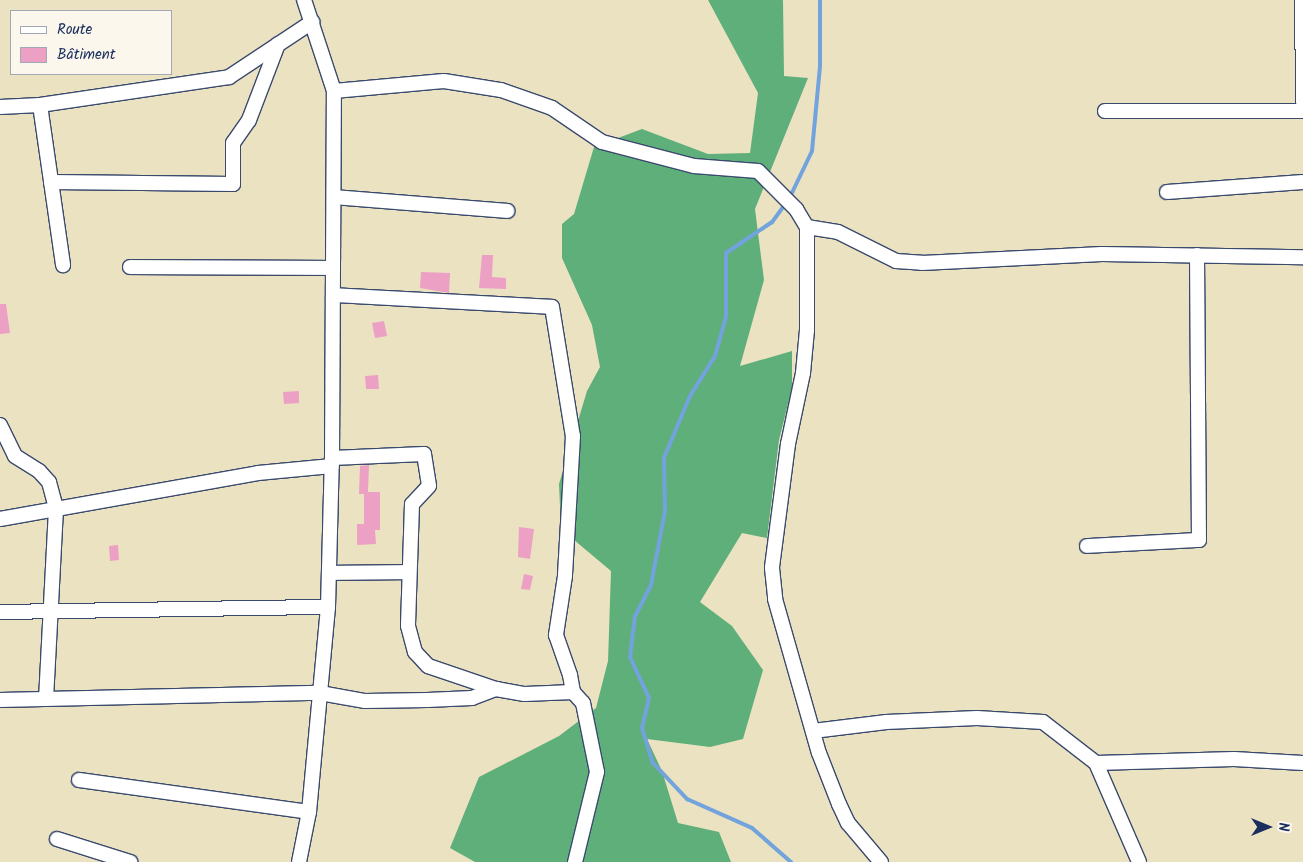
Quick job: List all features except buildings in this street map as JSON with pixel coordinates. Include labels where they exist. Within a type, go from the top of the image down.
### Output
[{"type":"street","points":[[300,862],[309,812],[328,607],[332,462],[334,197],[334,90],[304,0]]},
{"type":"street","points":[[1302,0],[1300,27],[1303,102]]},
{"type":"street","points":[[0,107],[40,105],[229,77],[312,22]]},
{"type":"street","points":[[51,182],[234,184],[232,143],[249,120],[278,44]]},
{"type":"street","points":[[334,90],[444,81],[501,90],[552,108],[602,142],[694,166],[758,171],[796,209],[807,227],[808,291],[803,374],[788,444],[772,568],[775,599],[813,731],[848,823],[881,862]]},
{"type":"street","points":[[40,105],[63,265]]},
{"type":"street","points":[[1105,111],[1303,111]]},
{"type":"street","points":[[1167,192],[1303,182]]},
{"type":"street","points":[[334,197],[507,211]]},
{"type":"street","points":[[807,227],[838,232],[896,260],[922,263],[1102,254],[1303,257]]},
{"type":"street","points":[[1087,546],[1199,540],[1197,255]]},
{"type":"street","points":[[130,267],[333,268]]},
{"type":"street","points":[[333,295],[552,307],[573,436],[565,576],[556,635],[570,675],[573,692],[583,704],[597,772],[575,862]]},
{"type":"street","points":[[0,426],[16,456],[40,471],[49,482],[56,509],[46,699]]},
{"type":"street","points":[[0,519],[258,473],[332,462],[424,454],[429,486],[412,504],[408,572],[408,626],[415,652],[428,666],[496,689],[525,694],[573,692]]},
{"type":"street","points":[[329,573],[408,572]]},
{"type":"street","points":[[0,612],[328,607]]},
{"type":"street","points":[[0,700],[320,693],[364,701],[427,700],[472,698],[496,689]]},
{"type":"street","points":[[813,731],[886,722],[977,718],[1043,722],[1096,763],[1139,862]]},
{"type":"street","points":[[1096,763],[1234,759],[1303,763]]},
{"type":"street","points":[[79,780],[309,812]]},
{"type":"street","points":[[57,839],[130,862]]},
{"type":"green space","points":[[708,0],[783,0],[784,76],[808,78],[755,209],[764,280],[740,366],[792,351],[792,388],[779,440],[767,538],[742,533],[700,602],[732,626],[763,670],[743,739],[710,747],[647,739],[662,771],[678,823],[719,832],[731,862],[475,862],[450,848],[479,777],[559,736],[596,708],[608,661],[611,571],[561,529],[559,484],[587,391],[600,367],[592,325],[562,258],[562,224],[574,214],[594,147],[642,129],[708,154],[750,153],[758,93]]},
{"type":"waterway","points":[[790,197],[812,151],[820,66],[820,0]]},
{"type":"waterway","points":[[786,203],[772,222],[726,253],[726,317],[715,356],[690,396],[664,458],[665,511],[651,585],[635,616],[630,657],[649,698],[642,728],[653,763],[687,799],[752,828],[791,862]]}]
